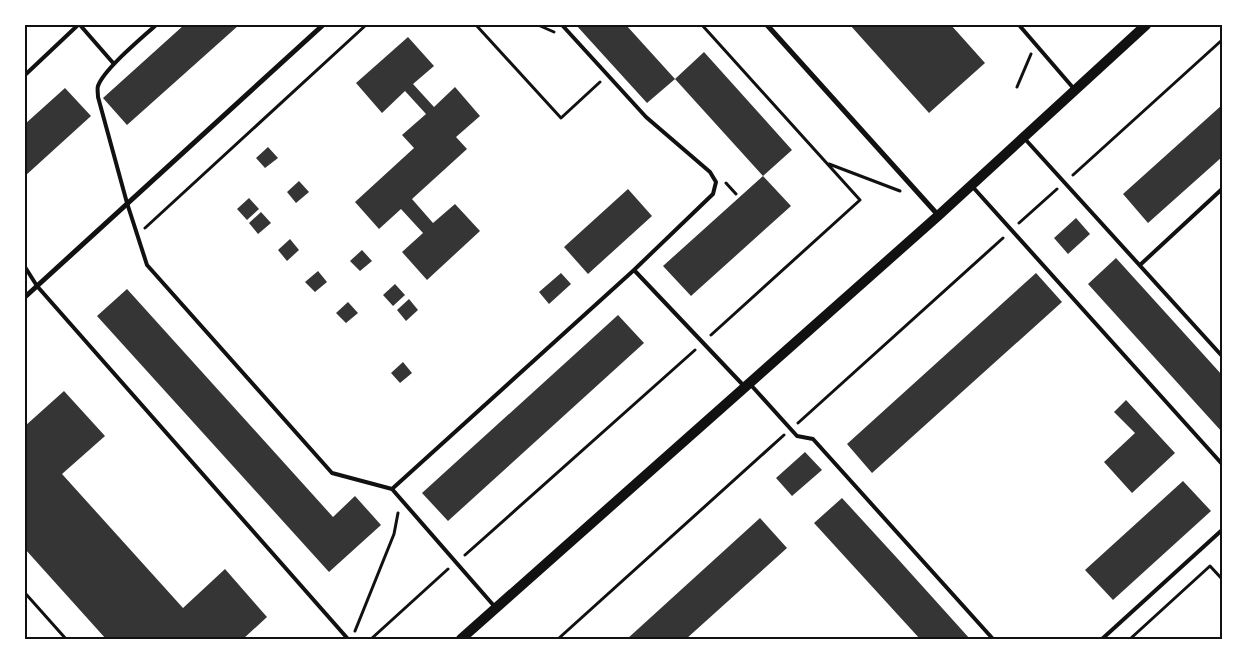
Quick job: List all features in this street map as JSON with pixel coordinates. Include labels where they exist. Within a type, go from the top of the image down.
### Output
[{"type":"main road","points":[[461,639],[939,215],[1146,25]]},
{"type":"street","points":[[25,297],[323,25]]},
{"type":"street","points":[[767,25],[939,215]]},
{"type":"lane","points":[[25,75],[79,25],[114,64]]},
{"type":"lane","points":[[156,25],[114,64],[97,87],[98,97],[127,203],[147,265],[332,473],[392,489],[496,608]]},
{"type":"lane","points":[[392,489],[634,270],[713,194],[716,182],[710,172],[646,117],[562,25]]},
{"type":"lane","points":[[1020,25],[1076,90]]},
{"type":"lane","points":[[1024,137],[1222,356]]},
{"type":"lane","points":[[971,185],[1222,464]]},
{"type":"lane","points":[[1140,265],[1222,189]]},
{"type":"lane","points":[[25,267],[37,286],[348,639]]},
{"type":"lane","points":[[634,270],[702,343],[747,385],[790,430],[797,436],[813,439],[993,639]]},
{"type":"lane","points":[[1102,639],[1222,530]]},
{"type":"path","points":[[137,235],[366,25]]},
{"type":"path","points":[[476,25],[561,118],[608,75]]},
{"type":"path","points":[[371,639],[860,200],[702,25]]},
{"type":"path","points":[[558,639],[1222,40]]},
{"type":"path","points":[[826,163],[901,191]]},
{"type":"path","points":[[352,639],[394,534],[398,513]]},
{"type":"path","points":[[1130,639],[1210,566],[1222,579]]},
{"type":"path","points":[[25,593],[66,639]]},
{"type":"building","points":[[184,25],[239,25],[127,125],[103,98]]},
{"type":"building","points":[[576,25],[626,25],[675,79],[647,103]]},
{"type":"building","points":[[850,25],[951,25],[985,63],[929,113]]},
{"type":"building","points":[[408,37],[434,66],[413,84],[434,107],[455,87],[480,116],[456,137],[467,149],[412,199],[433,223],[455,204],[480,231],[427,280],[402,252],[423,233],[401,209],[379,229],[355,202],[414,148],[402,135],[426,114],[405,91],[382,113],[356,83]]},
{"type":"building","points":[[704,52],[792,150],[763,176],[675,79]]},
{"type":"building","points":[[65,88],[91,116],[25,176],[25,124]]},
{"type":"building","points":[[1222,105],[1222,157],[1148,223],[1123,194]]},
{"type":"building","points":[[268,147],[278,158],[265,168],[256,158]]},
{"type":"building","points":[[763,176],[791,206],[691,296],[663,266]]},
{"type":"building","points":[[299,181],[309,192],[296,203],[287,192]]},
{"type":"building","points":[[628,189],[652,216],[588,274],[564,247]]},
{"type":"building","points":[[249,198],[259,209],[247,220],[237,209]]},
{"type":"building","points":[[261,212],[271,223],[258,234],[249,223]]},
{"type":"building","points":[[1076,218],[1090,234],[1068,254],[1054,238]]},
{"type":"building","points":[[290,239],[299,250],[287,261],[278,250]]},
{"type":"building","points":[[362,250],[372,261],[360,271],[350,261]]},
{"type":"building","points":[[1116,258],[1222,375],[1222,432],[1088,284]]},
{"type":"building","points":[[318,271],[327,282],[315,292],[305,282]]},
{"type":"building","points":[[561,273],[571,284],[549,304],[539,292]]},
{"type":"building","points":[[1036,273],[1062,302],[872,473],[847,444]]},
{"type":"building","points":[[395,284],[405,295],[393,306],[383,295]]},
{"type":"building","points":[[127,289],[333,517],[355,496],[381,525],[329,572],[97,316]]},
{"type":"building","points":[[409,299],[418,310],[406,321],[397,310]]},
{"type":"building","points":[[348,302],[358,313],[346,323],[336,313]]},
{"type":"building","points":[[618,315],[644,343],[448,521],[422,493]]},
{"type":"building","points":[[403,362],[412,373],[400,383],[391,373]]},
{"type":"building","points":[[64,391],[105,436],[62,474],[183,608],[225,569],[267,617],[243,639],[106,639],[25,549],[25,426]]},
{"type":"building","points":[[1126,400],[1175,453],[1132,493],[1104,462],[1135,433],[1114,412]]},
{"type":"building","points":[[805,452],[822,470],[792,496],[776,478]]},
{"type":"building","points":[[1183,481],[1211,511],[1113,600],[1085,570]]},
{"type":"building","points":[[842,498],[970,639],[920,639],[814,523]]},
{"type":"building","points":[[760,518],[787,548],[686,639],[627,639]]}]
